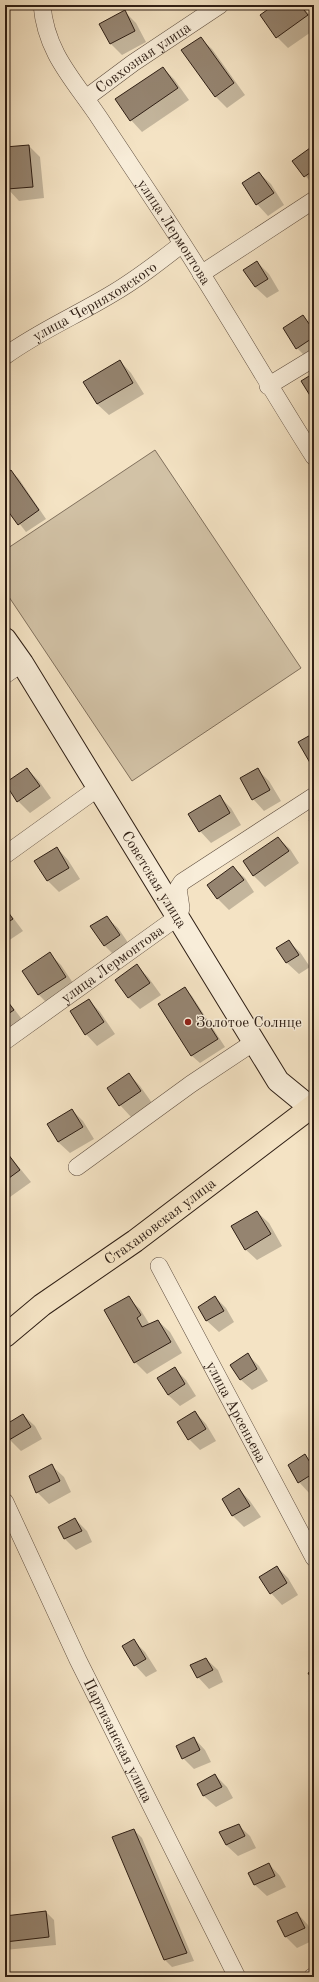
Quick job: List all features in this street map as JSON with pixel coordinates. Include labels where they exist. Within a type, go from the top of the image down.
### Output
[{"type":"main road","name":"Стахановская улица","points":[[5,1336],[42,1305],[135,1241],[313,1108]]},
{"type":"street","name":"улица Лермонтова","points":[[42,5],[48,34],[60,64],[86,98],[182,244],[268,386],[314,457]]},
{"type":"street","name":"Совхозная улица","points":[[86,98],[133,63],[220,5]]},
{"type":"street","points":[[201,274],[314,200]]},
{"type":"street","name":"улица Черняховского","points":[[5,356],[21,344],[110,295],[145,273],[182,244]]},
{"type":"street","points":[[268,386],[314,358]]},
{"type":"street","name":"Советская улица","points":[[5,639],[13,669],[98,788],[278,1081],[313,1108]]},
{"type":"street","points":[[5,855],[98,788]]},
{"type":"street","name":"улица Лермонтова","points":[[5,1041],[178,916],[181,908],[178,888],[182,882],[314,796]]},
{"type":"street","points":[[77,1167],[191,1084],[254,1042]]},
{"type":"street","name":"улица Арсеньева","points":[[159,1266],[314,1558]]},
{"type":"street","name":"Партизанская улица","points":[[5,1502],[78,1660],[237,1977]]},
{"type":"shaded area","points":[[155,450],[301,668],[132,781],[5,591],[5,550]]},
{"type":"building","points":[[274,5],[300,5],[308,15],[276,38],[260,15]]},
{"type":"building","points":[[125,10],[135,31],[110,44],[99,24]]},
{"type":"building","points":[[201,37],[234,83],[215,97],[181,50]]},
{"type":"building","points":[[163,67],[178,88],[130,121],[115,99]]},
{"type":"building","points":[[29,145],[33,187],[7,189],[5,147]]},
{"type":"building","points":[[310,148],[314,154],[314,170],[304,177],[292,161]]},
{"type":"building","points":[[259,172],[274,193],[256,205],[242,183]]},
{"type":"building","points":[[257,261],[268,279],[255,287],[243,270]]},
{"type":"building","points":[[303,315],[314,331],[314,337],[296,349],[283,328]]},
{"type":"building","points":[[120,360],[133,383],[97,404],[83,382]]},
{"type":"building","points":[[314,373],[314,402],[301,381]]},
{"type":"building","points":[[11,470],[39,510],[18,525],[5,507],[5,474]]},
{"type":"building","points":[[314,733],[314,768],[313,768],[298,742]]},
{"type":"building","points":[[27,768],[40,786],[17,802],[5,783]]},
{"type":"building","points":[[258,768],[270,790],[252,800],[240,778]]},
{"type":"building","points":[[220,795],[230,813],[199,832],[188,814]]},
{"type":"building","points":[[314,816],[314,826],[309,820]]},
{"type":"building","points":[[278,837],[289,851],[253,876],[243,861]]},
{"type":"building","points":[[57,847],[69,868],[47,881],[34,861]]},
{"type":"building","points":[[233,866],[244,880],[217,899],[207,885]]},
{"type":"building","points":[[5,908],[13,919],[5,924]]},
{"type":"building","points":[[107,916],[120,935],[104,946],[90,926]]},
{"type":"building","points":[[289,940],[299,955],[286,963],[276,948]]},
{"type":"building","points":[[50,952],[66,977],[38,995],[22,971]]},
{"type":"building","points":[[137,964],[150,983],[128,998],[115,980]]},
{"type":"building","name":"Золотое Солнце","points":[[185,987],[218,1039],[191,1056],[158,1004]]},
{"type":"building","points":[[5,998],[14,1010],[5,1016]]},
{"type":"building","points":[[89,999],[104,1022],[85,1035],[70,1011]]},
{"type":"building","points":[[129,1073],[141,1091],[119,1106],[107,1088]]},
{"type":"building","points":[[72,1109],[83,1127],[58,1142],[47,1124]]},
{"type":"building","points":[[5,1150],[20,1170],[5,1181]]},
{"type":"building","points":[[257,1211],[271,1234],[245,1250],[231,1226]]},
{"type":"building","points":[[129,1296],[141,1315],[137,1318],[142,1327],[158,1320],[171,1342],[134,1363],[104,1310]]},
{"type":"building","points":[[215,1296],[224,1311],[206,1321],[198,1307]]},
{"type":"building","points":[[248,1353],[257,1369],[240,1380],[230,1365]]},
{"type":"building","points":[[175,1367],[185,1384],[168,1395],[157,1378]]},
{"type":"building","points":[[195,1411],[206,1429],[188,1440],[177,1422]]},
{"type":"building","points":[[23,1414],[31,1427],[9,1440],[5,1433],[5,1425]]},
{"type":"building","points":[[305,1454],[314,1469],[314,1473],[298,1483],[288,1465]]},
{"type":"building","points":[[52,1464],[60,1481],[36,1493],[29,1476]]},
{"type":"building","points":[[239,1488],[250,1506],[232,1516],[222,1499]]},
{"type":"building","points":[[75,1518],[82,1531],[64,1539],[58,1527]]},
{"type":"building","points":[[277,1566],[287,1583],[270,1594],[259,1577]]},
{"type":"building","points":[[134,1639],[146,1659],[134,1666],[122,1646]]},
{"type":"building","points":[[206,1658],[213,1670],[197,1678],[190,1665]]},
{"type":"building","points":[[314,1670],[314,1683],[308,1673]]},
{"type":"building","points":[[194,1737],[200,1750],[182,1759],[176,1746]]},
{"type":"building","points":[[215,1774],[222,1787],[203,1796],[197,1784]]},
{"type":"building","points":[[239,1824],[245,1836],[226,1845],[219,1832]]},
{"type":"building","points":[[134,1829],[187,1953],[164,1960],[112,1837]]},
{"type":"building","points":[[269,1863],[275,1876],[254,1885],[248,1873]]},
{"type":"building","points":[[46,1911],[49,1937],[5,1942],[5,1916]]},
{"type":"building","points":[[297,1912],[305,1928],[285,1937],[277,1921]]},
{"type":"place","name":"Золотое Солнце","points":[[188,1022]]}]
